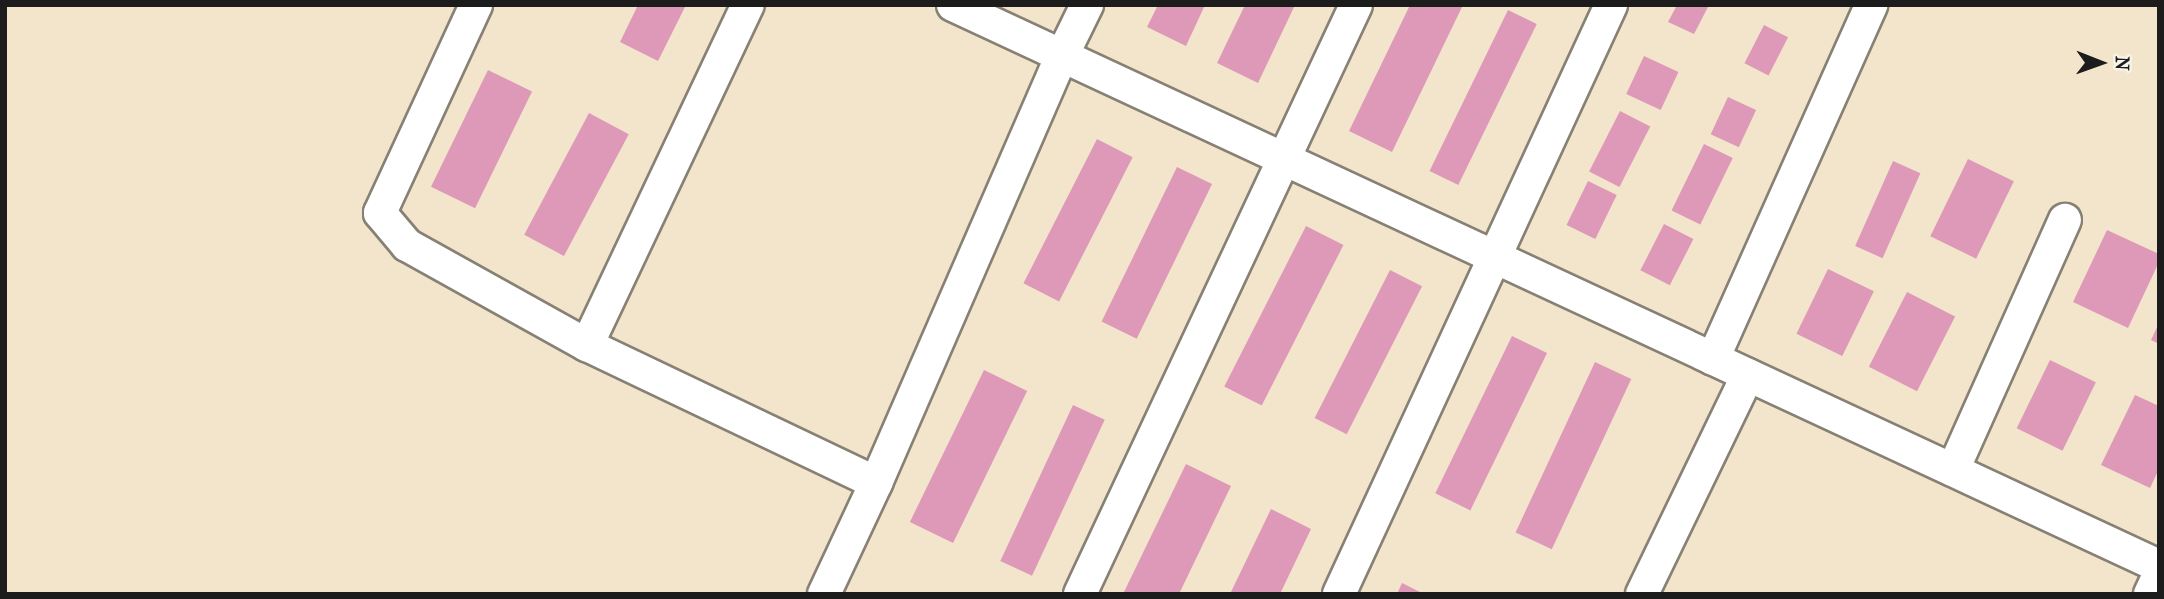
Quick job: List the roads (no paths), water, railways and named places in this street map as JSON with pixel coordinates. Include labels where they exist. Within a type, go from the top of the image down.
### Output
[{"type":"street","points":[[476,5],[380,213],[407,245],[587,345],[876,484]]},
{"type":"street","points":[[587,345],[748,5]]},
{"type":"street","points":[[953,5],[2159,566]]},
{"type":"street","points":[[824,594],[876,484],[1062,56],[1087,5]]},
{"type":"street","points":[[1080,594],[1356,5]]},
{"type":"street","points":[[1339,594],[1611,5]]},
{"type":"street","points":[[1713,359],[1871,5]]},
{"type":"street","points":[[1953,470],[2065,220]]},
{"type":"street","points":[[1642,594],[1748,375]]},
{"type":"street","points":[[2150,594],[2159,575]]}]
